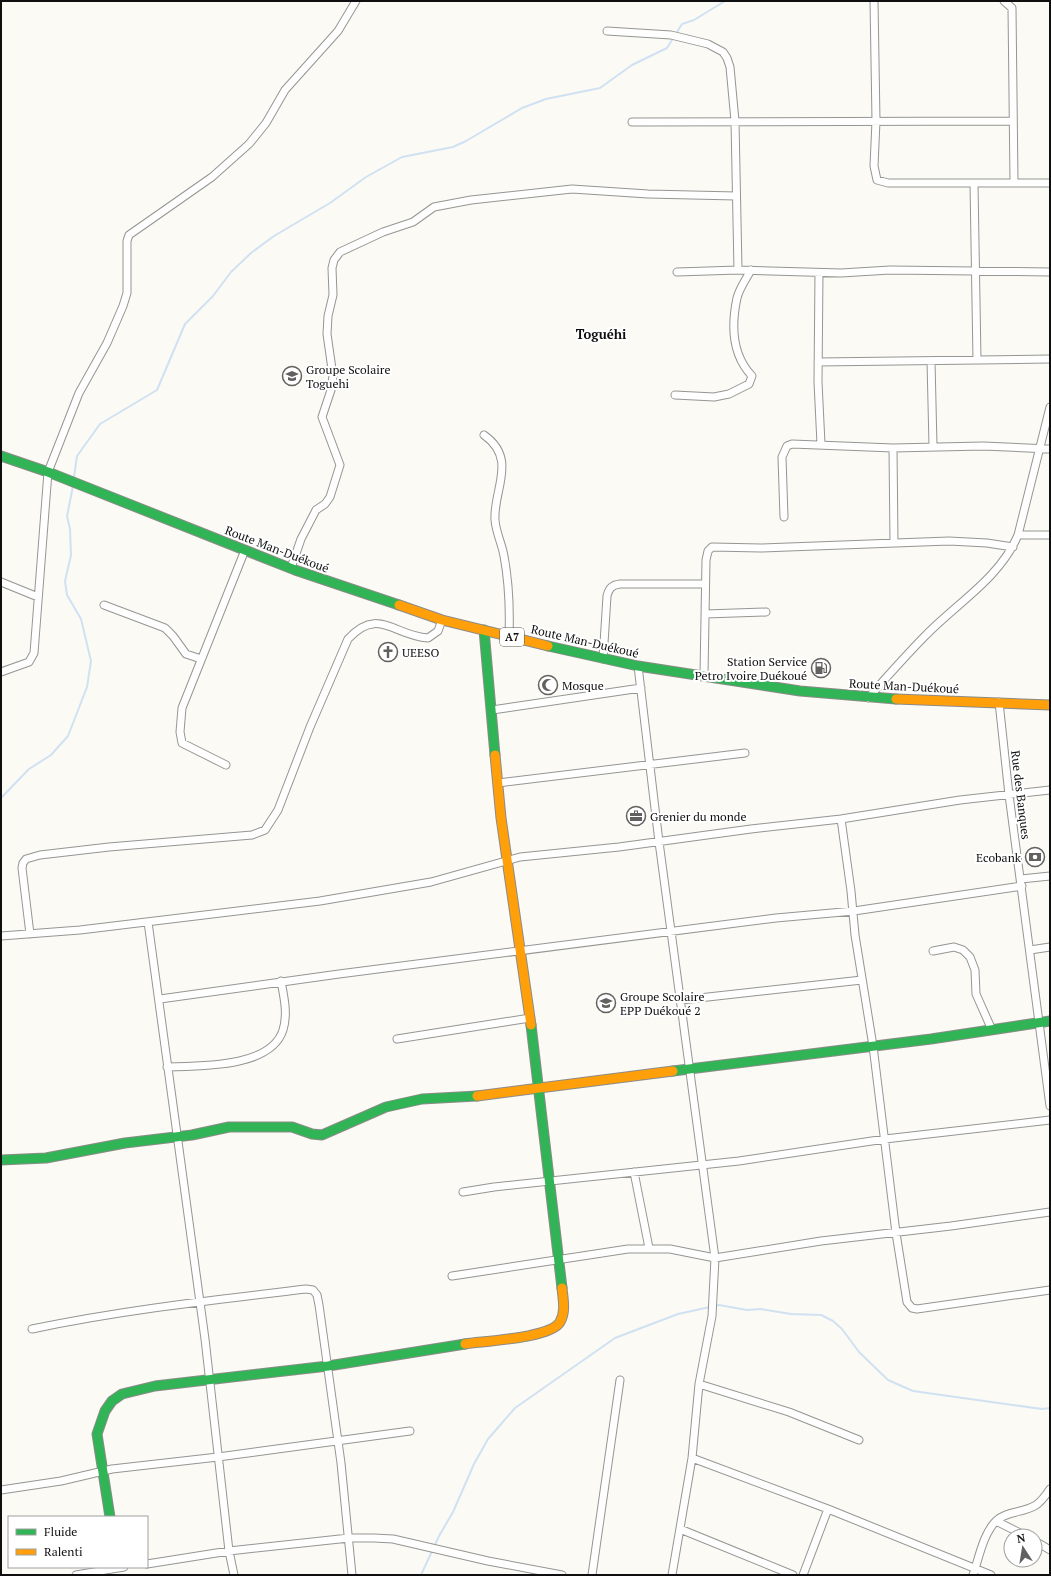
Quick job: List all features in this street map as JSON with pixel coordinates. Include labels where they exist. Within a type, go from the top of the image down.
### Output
[{"type":"street","points":[[1,672],[22,666],[32,658],[36,642],[48,472],[79,393],[118,321],[125,302],[127,293],[127,241],[130,233],[209,179],[249,144],[266,123],[285,90],[338,31],[356,1]]},
{"type":"street","points":[[874,1],[876,121],[874,166],[877,180],[888,183],[974,184],[1050,182]]},
{"type":"street","points":[[1004,1],[1012,8],[1014,182]]},
{"type":"street","points":[[607,31],[671,35],[702,42],[723,52],[730,67],[735,121],[738,270]]},
{"type":"street","points":[[632,122],[1013,121]]},
{"type":"street","points":[[974,184],[977,360]]},
{"type":"street","points":[[291,568],[301,539],[316,510],[325,504],[330,497],[340,465],[322,417],[331,390],[333,376],[327,325],[333,294],[332,268],[334,260],[340,252],[383,232],[413,222],[434,207],[471,200],[572,189],[648,194],[736,196]]},
{"type":"street","points":[[677,272],[751,270],[819,273],[890,270],[1050,272]]},
{"type":"street","points":[[675,395],[714,397],[729,394],[749,384],[752,376],[743,367],[735,348],[734,321],[737,297],[751,270]]},
{"type":"street","points":[[819,273],[818,362],[821,444]]},
{"type":"street","points":[[818,362],[1050,359]]},
{"type":"street","points":[[932,361],[934,446]]},
{"type":"street","points":[[868,698],[926,634],[985,582],[1013,547],[1018,535],[1041,449],[1050,407]]},
{"type":"street","points":[[484,435],[492,440],[498,449],[503,476],[495,521],[506,568],[510,608],[509,636]]},
{"type":"street","points":[[784,517],[782,457],[787,446],[792,444],[894,448],[983,446],[1050,449]]},
{"type":"street","points":[[894,448],[894,543]]},
{"type":"street","name":"Route Man-Duékoué","points":[[1,456],[48,472],[291,568],[442,620],[603,659],[638,666],[800,691],[868,698],[1050,705]]},
{"type":"street","points":[[1018,535],[1050,535]]},
{"type":"street","points":[[704,675],[705,584],[707,554],[712,547],[761,548],[971,542],[1013,547]]},
{"type":"street","points":[[226,765],[182,743],[180,732],[182,708],[245,550]]},
{"type":"street","points":[[1,582],[38,597]]},
{"type":"street","points":[[603,659],[607,596],[608,591],[613,586],[620,584],[705,584]]},
{"type":"street","points":[[104,605],[165,628],[186,654],[201,659]]},
{"type":"street","points":[[705,614],[766,612]]},
{"type":"street","points":[[30,934],[22,868],[26,858],[109,847],[244,836],[259,833],[265,830],[278,810],[307,734],[348,639],[356,630],[372,623],[383,624],[428,638],[438,631],[442,620]]},
{"type":"street","points":[[110,1516],[98,1448],[98,1428],[106,1409],[115,1398],[131,1391],[150,1387],[329,1366],[552,1331],[561,1323],[564,1308],[559,1261],[530,1018],[506,860],[484,630]]},
{"type":"street","points":[[638,666],[659,842],[715,1258],[712,1316],[699,1384],[692,1458],[672,1575]]},
{"type":"street","points":[[492,710],[641,688]]},
{"type":"street","name":"Rue des Banques","points":[[999,702],[1009,795],[1022,883],[1050,1106]]},
{"type":"street","points":[[498,783],[650,766],[745,753]]},
{"type":"street","points":[[1,936],[148,922],[320,901],[430,882],[506,860],[841,819],[947,802],[1050,790]]},
{"type":"street","points":[[841,819],[854,911],[855,935],[873,1046],[905,1296],[912,1308],[927,1308],[1050,1290]]},
{"type":"street","points":[[160,999],[776,918],[854,911],[1022,883],[1050,876]]},
{"type":"street","points":[[148,922],[160,999],[177,1138],[205,1339],[229,1551],[234,1575]]},
{"type":"street","points":[[933,950],[954,947],[963,950],[970,957],[975,970],[976,994],[992,1030]]},
{"type":"street","points":[[1030,950],[1050,948]]},
{"type":"street","points":[[681,1000],[862,980]]},
{"type":"street","points":[[168,1067],[240,1060],[254,1057],[272,1047],[279,1038],[285,1021],[285,999],[281,982]]},
{"type":"street","points":[[397,1039],[530,1018]]},
{"type":"street","points":[[1,1160],[46,1158],[125,1143],[177,1138],[229,1127],[292,1127],[312,1134],[322,1135],[386,1107],[422,1099],[457,1098],[873,1046],[1050,1021]]},
{"type":"street","points":[[463,1192],[793,1154],[885,1140],[1050,1120]]},
{"type":"street","points":[[634,1172],[649,1248]]},
{"type":"street","points":[[452,1276],[497,1268],[559,1261],[628,1249],[670,1249],[715,1258],[821,1241],[896,1233],[1050,1212]]},
{"type":"street","points":[[32,1329],[81,1319],[300,1290],[313,1290],[317,1295],[329,1366],[352,1575]]},
{"type":"street","points":[[592,1575],[620,1380]]},
{"type":"street","points":[[699,1384],[789,1412],[859,1440]]},
{"type":"street","points":[[1,1490],[61,1481],[112,1470],[410,1431]]},
{"type":"street","points":[[692,1458],[828,1509],[974,1572],[991,1575]]},
{"type":"street","points":[[974,1572],[990,1529],[996,1521],[1006,1515],[1035,1506],[1043,1499],[1050,1489]]},
{"type":"street","points":[[803,1575],[828,1509]]},
{"type":"street","points":[[996,1521],[1010,1528]]},
{"type":"street","points":[[680,1529],[793,1575]]},
{"type":"street","points":[[148,1564],[229,1551],[349,1538],[393,1539],[488,1561],[562,1575]]},
{"type":"street","points":[[76,1575],[113,1570]]},
{"type":"waterway","points":[[74,477],[77,456],[100,424],[157,390],[185,324],[213,296],[231,272],[251,253],[274,236],[330,203],[366,177],[402,157],[453,147],[522,108],[546,99],[600,88],[632,65],[667,48],[682,24],[694,20],[725,1]]},
{"type":"waterway","points":[[1,798],[29,769],[51,755],[68,736],[87,687],[91,661],[81,619],[67,595],[65,581],[71,555],[70,529],[67,516],[73,486]]},
{"type":"waterway","points":[[421,1575],[439,1536],[453,1512],[474,1464],[488,1439],[515,1408],[615,1338],[678,1314],[719,1305],[747,1310],[761,1309],[791,1314],[821,1315],[833,1321],[842,1329],[859,1352],[888,1380],[913,1391],[1042,1409],[1050,1408]]},
{"type":"traffic: fast","points":[[1,456],[48,472],[295,570],[399,605]]},
{"type":"traffic: fast","points":[[484,630],[495,755]]},
{"type":"traffic: fast","points":[[548,646],[638,666],[800,691],[896,699]]},
{"type":"traffic: fast","points":[[673,1071],[931,1039],[1050,1021]]},
{"type":"traffic: fast","points":[[531,1025],[562,1288]]},
{"type":"traffic: fast","points":[[1,1160],[46,1158],[125,1143],[192,1135],[229,1127],[292,1127],[312,1134],[322,1135],[386,1107],[422,1099],[477,1096]]},
{"type":"traffic: fast","points":[[110,1516],[97,1434],[105,1411],[112,1401],[122,1394],[155,1386],[328,1366],[465,1344]]},
{"type":"traffic: slow","points":[[399,605],[442,620],[548,646]]},
{"type":"traffic: slow","points":[[896,699],[1050,705]]},
{"type":"traffic: slow","points":[[495,755],[501,818],[531,1025]]},
{"type":"traffic: slow","points":[[477,1096],[673,1071]]},
{"type":"traffic: slow","points":[[465,1344],[517,1338],[544,1332],[554,1327],[560,1322],[563,1314],[564,1305],[562,1288]]},
{"type":"place","name":"Groupe Scolaire Toguehi","points":[[292,376]]},
{"type":"place","name":"UEESO","points":[[388,652]]},
{"type":"place","name":"Station Service Petro Ivoire Duékoué","points":[[821,668]]},
{"type":"place","name":"Mosque","points":[[548,685]]},
{"type":"place","name":"Grenier du monde","points":[[636,816]]},
{"type":"place","name":"Ecobank","points":[[1035,857]]},
{"type":"place","name":"Groupe Scolaire EPP Duékoué 2","points":[[606,1003]]},
{"type":"district","name":"Toguéhi","points":[[601,334]]}]
